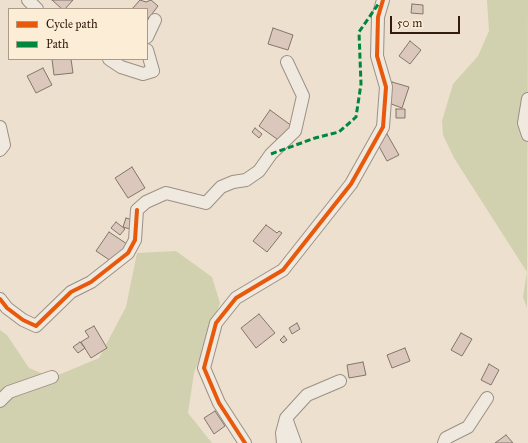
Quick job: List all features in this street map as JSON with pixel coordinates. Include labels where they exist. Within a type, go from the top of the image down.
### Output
[{"type":"street","points":[[28,0],[36,8]]},
{"type":"street","points":[[245,443],[219,403],[204,368],[216,323],[236,298],[283,270],[351,184],[383,128],[386,87],[376,56],[378,17],[383,0]]},
{"type":"street","points":[[148,35],[155,20]]},
{"type":"street","points":[[110,60],[121,67],[143,74],[152,71],[148,54]]},
{"type":"street","points":[[0,299],[22,320],[36,326],[72,292],[91,282],[128,253],[135,240],[137,210],[146,202],[166,193],[206,203],[221,187],[233,182],[246,180],[259,171],[271,154],[295,131],[303,96],[287,62]]},
{"type":"street","points":[[528,99],[524,123],[528,135]]},
{"type":"street","points":[[0,127],[4,145],[0,150]]},
{"type":"street","points":[[0,402],[9,392],[52,377]]},
{"type":"street","points":[[283,443],[282,433],[286,418],[307,395],[340,381]]},
{"type":"street","points":[[444,443],[446,438],[468,427],[487,398]]},
{"type":"street","points":[[286,418],[295,443]]},
{"type":"green space","points":[[487,0],[528,0],[527,308],[523,297],[527,272],[454,158],[443,135],[442,121],[453,84],[478,56],[489,31]]},
{"type":"green space","points":[[176,251],[212,277],[220,303],[194,373],[188,413],[212,443],[0,443],[0,330],[7,335],[29,368],[43,374],[56,376],[99,358],[126,307],[137,253]]},
{"type":"building","points":[[52,0],[73,0],[66,8],[61,8]]},
{"type":"building","points":[[140,0],[146,2],[151,0],[158,6],[149,18],[148,8],[133,8]]},
{"type":"building","points":[[412,4],[423,5],[423,14],[411,13]]},
{"type":"building","points":[[273,28],[293,35],[288,50],[268,44]]},
{"type":"building","points":[[410,41],[421,50],[410,64],[399,56]]},
{"type":"building","points":[[52,60],[71,60],[73,73],[54,75]]},
{"type":"building","points":[[43,68],[52,85],[36,93],[27,76]]},
{"type":"building","points":[[392,82],[409,87],[402,108],[386,102]]},
{"type":"building","points":[[396,109],[405,109],[405,118],[396,118]]},
{"type":"building","points":[[270,110],[292,126],[281,142],[259,126]]},
{"type":"building","points":[[255,128],[262,134],[259,138],[252,132]]},
{"type":"building","points":[[387,134],[399,155],[387,161],[376,141]]},
{"type":"building","points":[[132,167],[145,188],[128,198],[115,178]]},
{"type":"building","points":[[126,218],[133,220],[130,229],[123,227]]},
{"type":"building","points":[[116,222],[125,229],[120,235],[111,228]]},
{"type":"building","points":[[266,225],[277,233],[279,231],[282,233],[267,252],[253,241]]},
{"type":"building","points":[[109,232],[127,244],[114,263],[96,251]]},
{"type":"building","points":[[259,314],[275,333],[256,348],[241,328]]},
{"type":"building","points":[[297,323],[300,329],[292,334],[289,328]]},
{"type":"building","points":[[94,326],[107,348],[91,358],[81,342],[89,337],[85,331]]},
{"type":"building","points":[[461,333],[472,339],[462,356],[451,350]]},
{"type":"building","points":[[284,336],[287,340],[283,343],[280,340]]},
{"type":"building","points":[[80,342],[85,348],[78,353],[73,347]]},
{"type":"building","points":[[405,348],[410,361],[392,368],[387,355]]},
{"type":"building","points":[[363,362],[366,375],[349,378],[347,365]]},
{"type":"building","points":[[489,364],[499,370],[491,385],[481,380]]},
{"type":"building","points":[[215,411],[225,426],[214,434],[204,418]]},
{"type":"building","points":[[506,435],[513,443],[495,443]]},
{"type":"marked path","points":[[271,154],[315,138],[339,132],[356,117],[361,84],[359,32],[379,3]]},
{"type":"cycle path","points":[[245,443],[219,403],[204,368],[216,323],[236,298],[283,270],[351,184],[383,127],[386,87],[377,56],[378,17],[383,0]]},
{"type":"cycle path","points":[[0,299],[7,308],[23,320],[36,326],[71,292],[91,282],[128,253],[135,240],[137,210]]}]
